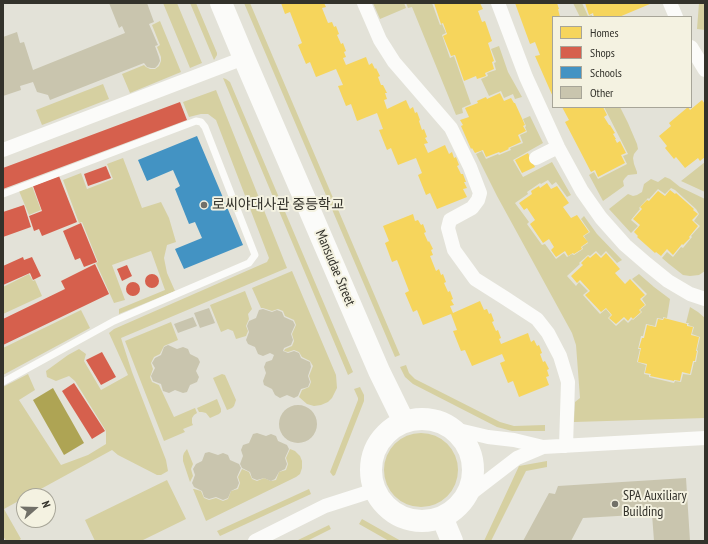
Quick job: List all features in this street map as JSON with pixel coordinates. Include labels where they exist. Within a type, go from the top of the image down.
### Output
[{"type":"main road","name":"Mansudae Street","points":[[221,3],[379,371],[404,422]]},
{"type":"main road","points":[[420,419],[436,421],[450,428],[462,439],[470,453],[473,468],[471,484],[465,498],[454,509],[442,517],[429,521],[415,521],[403,518],[391,511],[382,502],[375,490],[371,477],[371,463],[375,450],[382,438],[392,429],[404,422],[420,419]]},
{"type":"main road","points":[[442,517],[452,541]]},
{"type":"street","points":[[364,3],[380,40],[394,62],[451,128],[480,193],[478,200],[472,208],[450,220],[448,228],[454,250],[475,279],[537,319],[548,333],[560,356],[568,382],[566,446]]},
{"type":"street","points":[[498,3],[526,77],[558,147],[582,191],[601,218],[625,245],[668,281],[690,294],[705,299]]},
{"type":"street","points":[[670,3],[676,16]]},
{"type":"street","points":[[692,48],[705,70]]},
{"type":"street","points":[[3,150],[244,58]]},
{"type":"street","points":[[536,158],[558,147]]},
{"type":"street","points":[[450,428],[488,437],[514,440],[543,447],[705,438]]},
{"type":"street","points":[[465,498],[517,458],[543,447]]},
{"type":"street","points":[[255,541],[325,506],[375,490]]},
{"type":"lane","points":[[3,194],[196,121],[201,122],[205,127],[255,255],[249,263],[114,321],[3,382]]},
{"type":"shaded area","points":[[163,3],[177,3],[202,63],[190,68]]},
{"type":"shaded area","points":[[190,3],[196,3],[217,53],[214,60]]},
{"type":"shaded area","points":[[244,3],[250,3],[400,355],[395,357]]},
{"type":"shaded area","points":[[373,3],[404,3],[406,8],[380,19]]},
{"type":"shaded area","points":[[406,3],[432,3],[440,25],[442,24],[446,33],[442,35],[450,58],[454,56],[471,104],[462,108],[463,113],[456,115],[412,7],[408,8]]},
{"type":"shaded area","points":[[573,3],[582,3],[588,16],[580,16]]},
{"type":"shaded area","points":[[699,3],[705,4],[705,30],[697,29]]},
{"type":"shaded area","points":[[160,21],[181,72],[130,93],[122,74],[144,65],[150,69],[155,69],[159,66],[161,57],[157,47],[160,45],[152,25]]},
{"type":"shaded area","points":[[499,46],[508,72],[522,97],[515,99],[513,94],[504,98],[501,91],[489,96],[481,79],[488,76],[487,73],[496,70],[494,63],[496,62],[491,49]]},
{"type":"shaded area","points":[[223,78],[230,82],[353,372],[348,375]]},
{"type":"shaded area","points":[[103,84],[109,99],[42,125],[36,110]]},
{"type":"shaded area","points":[[216,90],[287,268],[121,338],[132,372],[166,460],[168,471],[161,475],[157,475],[118,455],[112,450],[43,488],[16,488],[16,502],[4,509],[21,539],[18,541],[6,541],[3,536],[3,387],[28,374],[35,390],[19,400],[61,465],[88,455],[106,444],[106,431],[75,381],[69,376],[56,381],[47,377],[46,371],[79,349],[86,354],[84,361],[101,390],[128,375],[109,333],[114,329],[267,262],[269,258],[216,120],[208,114],[189,117],[183,102]]},
{"type":"shaded area","points":[[605,108],[620,108],[638,149],[633,158],[637,174],[628,175],[623,181],[624,186],[603,201],[589,175],[594,172],[598,179],[627,164],[623,156],[628,154]]},
{"type":"shaded area","points":[[530,116],[543,143],[513,160],[523,177],[552,162],[571,195],[567,197],[556,182],[552,185],[548,180],[541,184],[540,183],[515,203],[529,222],[527,224],[542,245],[545,244],[556,259],[564,253],[567,257],[572,254],[574,255],[583,249],[582,247],[588,243],[584,236],[590,232],[581,219],[584,216],[597,234],[622,260],[617,263],[606,251],[601,256],[596,251],[590,256],[588,255],[567,276],[576,286],[579,282],[588,291],[583,295],[600,314],[606,309],[611,315],[608,318],[616,326],[624,319],[628,323],[632,319],[633,320],[642,312],[640,310],[646,305],[642,299],[647,294],[632,279],[639,274],[670,299],[667,318],[657,318],[655,326],[646,324],[643,336],[641,336],[637,362],[646,365],[644,374],[649,375],[649,377],[674,383],[675,381],[681,382],[683,374],[691,375],[694,362],[696,362],[700,337],[692,334],[694,327],[688,325],[689,323],[686,323],[690,307],[705,318],[705,418],[574,422],[575,402],[580,398],[576,345],[572,333],[497,196],[476,154],[482,151],[486,159],[511,150],[510,148],[523,143],[520,135],[527,132],[523,119]]},
{"type":"shaded area","points":[[123,158],[142,208],[161,202],[169,218],[176,242],[167,245],[164,258],[167,273],[175,291],[119,314],[119,309],[165,290],[151,251],[112,265],[125,300],[114,303],[96,263],[98,262],[82,222],[79,223],[63,180],[81,173],[87,189],[113,179],[107,164]]},
{"type":"shaded area","points":[[705,162],[705,192],[681,181]]},
{"type":"shaded area","points":[[665,177],[680,187],[705,199],[705,271],[699,275],[683,275],[662,258],[667,252],[673,257],[681,247],[683,248],[700,226],[694,221],[699,214],[696,209],[675,190],[671,188],[665,194],[658,189],[649,199],[648,198],[631,220],[638,226],[631,233],[609,209],[628,194],[633,196],[642,192],[644,184],[651,179],[658,182]]},
{"type":"shaded area","points":[[32,186],[41,210],[29,215],[19,191]]},
{"type":"shaded area","points":[[292,271],[336,375],[337,388],[332,398],[328,402],[321,405],[314,406],[307,404],[299,397],[302,390],[309,387],[311,382],[309,376],[313,366],[310,361],[302,357],[299,352],[294,350],[288,352],[284,351],[292,346],[294,341],[292,334],[296,325],[294,320],[285,316],[283,311],[278,309],[272,311],[261,308],[252,288]]},
{"type":"shaded area","points":[[29,274],[33,281],[35,280],[42,296],[3,314],[3,287]]},
{"type":"shaded area","points":[[245,291],[252,309],[248,314],[249,319],[246,326],[248,331],[246,336],[236,339],[233,331],[228,329],[221,332],[210,305]]},
{"type":"shaded area","points":[[81,310],[90,328],[3,375],[3,348]]},
{"type":"shaded area","points":[[171,322],[178,340],[164,346],[160,354],[154,357],[151,363],[153,369],[150,377],[152,382],[159,385],[174,417],[195,408],[197,413],[192,418],[193,425],[183,429],[185,432],[164,441],[125,341]]},
{"type":"shaded area","points":[[406,365],[409,373],[415,379],[500,422],[514,426],[545,425],[545,431],[512,431],[497,427],[413,384],[405,377],[400,367]]},
{"type":"shaded area","points":[[222,374],[225,375],[236,400],[234,406],[227,410],[213,378]]},
{"type":"shaded area","points":[[360,387],[364,395],[364,401],[335,475],[333,476],[330,472],[358,400],[354,389]]},
{"type":"shaded area","points":[[53,388],[84,443],[64,455],[33,400]]},
{"type":"shaded area","points":[[217,399],[221,409],[219,414],[210,418],[206,413],[199,412],[197,408]]},
{"type":"shaded area","points":[[421,433],[435,436],[447,444],[455,456],[458,470],[455,484],[447,496],[435,504],[421,507],[407,504],[395,496],[387,484],[384,470],[387,456],[395,444],[407,436]]},
{"type":"shaded area","points":[[187,449],[193,464],[191,469],[193,476],[190,482],[183,461],[184,453]]},
{"type":"shaded area","points":[[290,449],[295,451],[300,456],[302,461],[300,474],[206,521],[193,489],[201,491],[204,498],[209,500],[216,498],[223,501],[228,499],[231,491],[238,489],[240,483],[238,477],[242,469],[249,472],[252,479],[257,481],[264,478],[271,481],[276,480],[279,472],[286,470],[288,464],[286,458]]},
{"type":"shaded area","points":[[547,461],[547,467],[526,471],[491,541],[484,541],[519,466]]},
{"type":"shaded area","points":[[167,480],[186,519],[141,541],[95,541],[85,520]]},
{"type":"shaded area","points":[[309,489],[311,494],[220,536],[217,531]]},
{"type":"shaded area","points":[[362,519],[401,541],[389,541],[359,524]]},
{"type":"shaded area","points":[[329,525],[331,529],[307,541],[296,541]]},
{"type":"building: Homes","points":[[281,3],[324,3],[326,7],[322,8],[328,23],[332,22],[334,27],[336,26],[339,34],[337,35],[341,44],[343,43],[346,51],[344,52],[346,57],[343,58],[346,65],[366,57],[369,65],[372,63],[375,69],[376,68],[380,76],[378,77],[381,85],[383,85],[387,93],[385,93],[387,99],[384,100],[387,109],[406,100],[410,109],[413,107],[415,113],[417,112],[422,130],[424,129],[427,137],[425,138],[428,143],[424,144],[428,153],[445,145],[449,154],[452,152],[454,158],[456,157],[459,165],[457,166],[461,174],[463,174],[466,182],[464,182],[467,188],[463,189],[467,197],[437,209],[430,193],[426,195],[418,175],[422,173],[416,158],[398,165],[391,148],[387,150],[379,130],[383,129],[377,113],[357,121],[351,104],[346,106],[338,86],[343,85],[336,69],[316,77],[310,62],[306,64],[298,45],[302,43],[290,12],[285,14]]},
{"type":"building: Homes","points":[[434,3],[480,3],[483,9],[478,11],[482,22],[485,21],[492,41],[488,43],[494,61],[492,62],[494,69],[485,73],[486,76],[477,79],[476,76],[464,81],[455,55],[451,56],[443,36],[447,34],[443,23],[441,24]]},
{"type":"building: Homes","points":[[515,3],[557,3],[560,16],[552,16],[552,95],[535,56],[540,55],[535,42],[530,44]]},
{"type":"building: Homes","points":[[585,3],[650,3],[621,16],[594,16],[593,13],[589,15]]},
{"type":"building: Homes","points":[[500,93],[504,101],[511,98],[515,103],[525,125],[523,126],[526,131],[518,135],[521,142],[500,153],[499,152],[486,157],[483,150],[475,153],[472,148],[471,149],[460,120],[469,117],[465,108],[478,103],[477,101],[486,97],[487,99]]},
{"type":"building: Homes","points":[[702,100],[705,104],[705,157],[700,161],[698,158],[685,168],[676,157],[674,159],[665,148],[667,146],[659,136],[671,126],[669,123],[687,108],[690,110]]},
{"type":"building: Homes","points":[[563,108],[604,108],[607,115],[604,117],[615,133],[613,134],[617,143],[620,141],[626,153],[621,155],[625,163],[598,177],[595,170],[591,172],[565,122],[569,120]]},
{"type":"building: Homes","points":[[528,153],[535,167],[522,173],[515,160]]},
{"type":"building: Homes","points":[[547,183],[551,189],[557,186],[569,203],[563,207],[571,218],[577,215],[589,232],[583,236],[588,242],[581,247],[582,249],[568,256],[565,251],[556,257],[551,250],[554,247],[549,239],[543,243],[530,224],[535,220],[527,208],[524,210],[519,203],[532,194],[531,191],[539,186],[540,188]]},
{"type":"building: Homes","points":[[670,190],[675,194],[676,193],[698,214],[692,220],[698,226],[689,237],[690,238],[683,245],[682,244],[673,255],[667,249],[661,256],[656,252],[655,253],[637,237],[638,236],[634,232],[640,225],[633,219],[642,209],[640,207],[647,200],[649,201],[658,191],[665,196]]},
{"type":"building: Homes","points":[[413,214],[415,221],[418,220],[421,225],[423,224],[426,232],[424,233],[433,249],[431,250],[433,255],[430,256],[436,271],[439,269],[441,275],[443,274],[446,282],[444,283],[448,292],[450,291],[453,299],[451,300],[454,305],[450,306],[453,313],[480,301],[484,310],[487,309],[489,314],[491,313],[494,321],[492,322],[496,331],[498,330],[501,338],[499,339],[501,344],[528,333],[531,342],[534,340],[537,346],[539,345],[543,362],[545,361],[549,369],[547,370],[549,376],[546,377],[549,385],[519,397],[513,381],[508,383],[500,363],[505,361],[502,354],[472,366],[465,350],[461,351],[453,331],[457,330],[451,314],[423,325],[417,310],[413,312],[405,293],[409,291],[397,260],[392,262],[385,243],[389,241],[383,226]]},
{"type":"building: Homes","points":[[596,253],[601,258],[606,253],[620,269],[615,273],[625,284],[630,279],[645,295],[640,299],[645,305],[639,310],[641,312],[633,319],[631,317],[628,321],[624,317],[616,324],[609,318],[612,315],[606,308],[601,312],[585,295],[590,291],[580,280],[577,283],[571,276],[583,265],[581,263],[588,256],[590,258]]},
{"type":"building: Homes","points":[[664,318],[693,327],[691,335],[699,337],[695,361],[693,361],[690,374],[682,372],[680,381],[650,376],[651,374],[645,373],[647,364],[638,362],[641,348],[639,348],[642,338],[644,338],[647,325],[656,327],[658,319],[663,320]]},
{"type":"building: Shops","points":[[180,102],[187,120],[3,189],[3,168]]},
{"type":"building: Shops","points":[[106,166],[111,178],[88,186],[84,174]]},
{"type":"building: Shops","points":[[59,176],[77,222],[42,236],[39,229],[34,231],[29,216],[42,211],[33,186]]},
{"type":"building: Shops","points":[[24,205],[31,227],[3,237],[3,212]]},
{"type":"building: Shops","points":[[81,223],[97,262],[84,267],[80,258],[75,260],[63,231]]},
{"type":"building: Shops","points":[[23,257],[24,260],[32,257],[41,276],[33,280],[30,273],[3,285],[3,266]]},
{"type":"building: Shops","points":[[95,264],[109,294],[3,345],[3,319],[65,289],[61,281]]},
{"type":"building: Shops","points":[[127,265],[132,276],[122,281],[117,269]]},
{"type":"building: Shops","points":[[152,274],[157,276],[159,281],[157,286],[152,288],[147,286],[145,281],[147,276]]},
{"type":"building: Shops","points":[[133,282],[138,284],[140,289],[138,294],[133,296],[128,294],[126,289],[128,284]]},
{"type":"building: Shops","points":[[102,352],[116,377],[101,385],[86,360]]},
{"type":"building: Shops","points":[[74,383],[105,431],[92,439],[62,391]]},
{"type":"building: Schools","name":"로씨야대사관 중등학교","points":[[197,136],[243,245],[184,269],[175,249],[202,238],[195,222],[189,224],[175,189],[180,186],[173,170],[147,181],[138,160]]},
{"type":"building: Other","points":[[109,3],[147,3],[154,22],[149,24],[158,45],[155,46],[160,61],[155,68],[147,67],[144,63],[50,100],[48,95],[37,92],[33,82],[20,86],[21,90],[3,96],[3,37],[17,32],[20,43],[24,42],[33,70],[125,33],[122,26],[119,28]]},
{"type":"building: Other","points":[[209,308],[215,323],[200,328],[194,313]]},
{"type":"building: Other","points":[[263,309],[272,312],[277,310],[282,312],[284,317],[293,321],[295,325],[291,334],[293,340],[291,345],[284,348],[283,351],[288,353],[294,351],[299,353],[301,358],[310,362],[311,367],[308,376],[310,382],[308,387],[301,389],[298,396],[294,398],[287,395],[280,398],[275,395],[272,389],[264,385],[263,381],[266,373],[264,367],[266,362],[272,360],[274,355],[270,353],[263,356],[258,354],[255,347],[248,344],[246,340],[249,332],[247,326],[249,321],[256,318],[259,310]]},
{"type":"building: Other","points":[[193,317],[197,326],[178,333],[174,324]]},
{"type":"building: Other","points":[[168,345],[177,349],[183,347],[188,349],[190,354],[198,358],[200,362],[196,371],[199,377],[197,382],[190,385],[187,392],[183,393],[175,390],[169,393],[163,391],[161,384],[153,381],[151,376],[155,368],[152,363],[155,358],[161,355],[164,347]]},
{"type":"building: Other","points":[[298,405],[308,408],[314,414],[317,424],[314,434],[308,440],[298,443],[288,440],[282,434],[279,424],[282,414],[288,408]]},
{"type":"building: Other","points":[[257,433],[266,436],[271,434],[276,436],[278,441],[287,445],[289,449],[285,458],[287,464],[285,469],[279,472],[275,479],[271,481],[264,478],[257,480],[252,478],[250,472],[242,468],[240,464],[243,456],[241,450],[243,445],[249,443],[253,434]]},
{"type":"building: Other","points":[[209,452],[218,455],[223,453],[228,455],[230,460],[239,464],[241,468],[237,477],[239,483],[237,488],[231,491],[228,498],[223,500],[216,497],[209,499],[204,497],[202,491],[194,487],[192,483],[195,475],[193,469],[196,464],[202,461],[205,453]]},
{"type":"building: Other","name":"SPA Auxiliary Building","points":[[686,478],[690,541],[654,541],[652,514],[583,518],[571,541],[523,541],[549,493],[555,494],[558,486]]},
{"type":"place","name":"로씨야대사관 중등학교","points":[[204,205]]},
{"type":"place","name":"SPA Auxiliary Building","points":[[615,504]]}]
